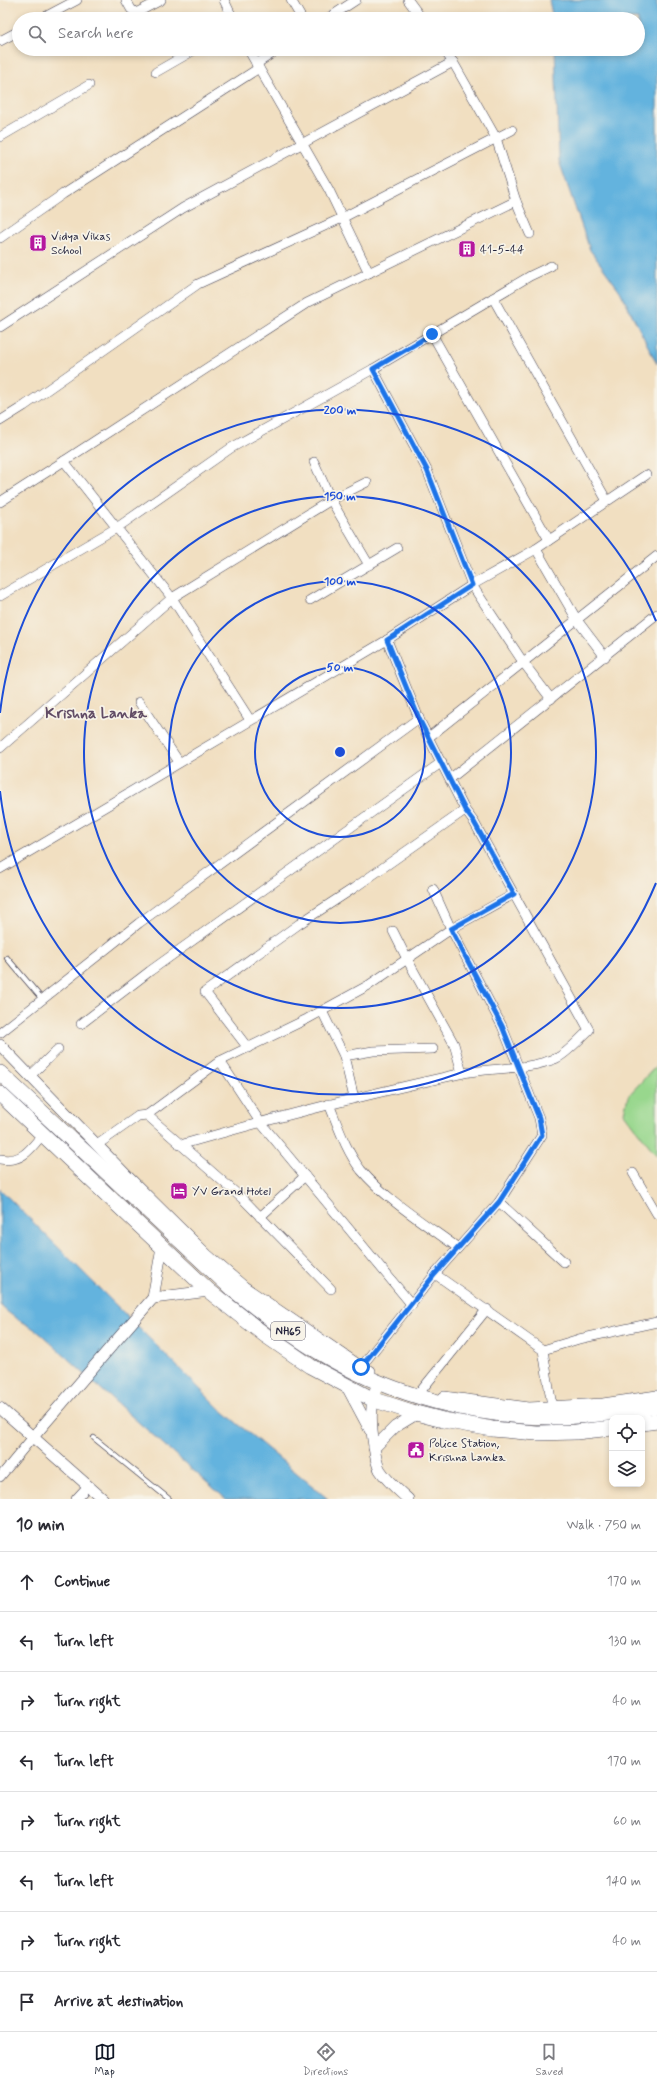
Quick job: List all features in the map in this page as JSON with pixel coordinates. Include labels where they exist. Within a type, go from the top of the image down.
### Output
[{"type":"highway","name":"NH65","points":[[0,1073],[230,1287],[262,1313],[330,1359],[378,1382],[421,1398],[509,1414],[549,1417],[615,1412],[657,1406]]},
{"type":"highway","name":"NH65","points":[[0,1094],[209,1291],[264,1335],[310,1366],[372,1399],[418,1413],[492,1429],[536,1433],[576,1432],[609,1428]]},
{"type":"highway","points":[[645,1423],[657,1421]]},
{"type":"street","points":[[54,12],[77,0]]},
{"type":"street","points":[[126,0],[131,9],[135,12]]},
{"type":"street","points":[[138,12],[161,0]]},
{"type":"street","points":[[224,0],[230,12]]},
{"type":"street","points":[[291,0],[298,12]]},
{"type":"street","points":[[338,12],[356,0]]},
{"type":"street","points":[[408,0],[417,12]]},
{"type":"street","points":[[0,41],[12,35]]},
{"type":"street","points":[[156,72],[184,56]]},
{"type":"street","points":[[252,56],[329,190],[369,272]]},
{"type":"street","points":[[0,238],[63,194],[258,66],[270,56]]},
{"type":"street","points":[[448,56],[496,138],[516,201],[530,234]]},
{"type":"street","points":[[0,327],[183,208],[453,62]]},
{"type":"street","points":[[0,137],[89,85]]},
{"type":"street","points":[[0,420],[24,406],[198,284],[342,218],[512,130]]},
{"type":"street","points":[[0,502],[307,303],[516,201]]},
{"type":"street","points":[[0,596],[118,527],[231,448],[373,369],[530,276],[551,266]]},
{"type":"street","points":[[493,298],[607,501]]},
{"type":"street","points":[[432,334],[549,540]]},
{"type":"street","points":[[373,369],[427,470],[472,585],[523,662],[551,699]]},
{"type":"street","points":[[64,461],[118,527],[172,598],[250,720]]},
{"type":"street","points":[[314,462],[331,500],[369,564]]},
{"type":"street","points":[[0,869],[387,640],[472,585],[536,549],[646,475]]},
{"type":"street","points":[[0,748],[172,598],[331,500],[367,482]]},
{"type":"street","points":[[310,600],[397,548]]},
{"type":"street","points":[[536,549],[577,620],[605,657]]},
{"type":"street","points":[[429,737],[657,556]]},
{"type":"street","points":[[451,778],[605,657],[657,614]]},
{"type":"street","points":[[180,1145],[329,1104],[462,1073],[518,1068],[558,1058],[589,1030],[474,822],[465,810],[451,778],[420,718],[387,640]]},
{"type":"street","points":[[139,702],[179,762]]},
{"type":"street","points":[[0,1032],[145,919],[420,718]]},
{"type":"street","points":[[81,1024],[150,971],[442,762]]},
{"type":"street","points":[[248,1048],[205,992],[299,924],[348,892],[465,810]]},
{"type":"street","points":[[361,1367],[412,1305],[435,1274],[499,1202],[542,1135],[539,1118],[502,1026],[451,929],[432,888]]},
{"type":"street","points":[[97,1145],[138,1116],[146,1115],[220,1061],[322,1011],[369,985],[451,929],[514,894]]},
{"type":"street","points":[[393,931],[454,1044],[462,1073]]},
{"type":"street","points":[[322,1011],[344,1056],[354,1098]]},
{"type":"street","points":[[0,1045],[207,1255],[244,1287],[361,1367],[420,1392],[529,1408],[604,1404],[657,1396]]},
{"type":"street","points":[[30,1076],[58,1049]]},
{"type":"street","points":[[344,1056],[373,1051],[433,1049]]},
{"type":"street","points":[[220,1061],[260,1122],[412,1305]]},
{"type":"street","points":[[329,1104],[350,1152],[361,1169],[379,1188],[458,1248]]},
{"type":"street","points":[[146,1115],[260,1217],[331,1289]]},
{"type":"street","points":[[0,1159],[10,1160],[25,1155],[42,1135]]},
{"type":"street","points":[[633,1173],[657,1214]]},
{"type":"street","points":[[260,1217],[305,1176]]},
{"type":"street","points":[[499,1202],[564,1262]]},
{"type":"street","points":[[0,1477],[63,1400],[133,1322],[152,1298],[162,1247]]},
{"type":"street","points":[[435,1274],[487,1309],[543,1350],[551,1400],[555,1407]]},
{"type":"street","points":[[152,1298],[209,1291]]},
{"type":"street","points":[[420,1392],[487,1309]]},
{"type":"street","points":[[543,1350],[579,1339],[657,1322]]},
{"type":"street","points":[[378,1382],[372,1399],[370,1423],[379,1469],[387,1480],[408,1499]]},
{"type":"street","points":[[346,1385],[372,1434]]},
{"type":"street","points":[[0,1408],[103,1499]]},
{"type":"street","points":[[374,1448],[395,1427],[418,1413]]},
{"type":"street","points":[[76,1499],[88,1486]]},
{"type":"lane","points":[[7,958],[42,999]]},
{"type":"lane","points":[[94,1438],[169,1499]]},
{"type":"green space","points":[[657,1065],[657,1156],[624,1113],[628,1096]]},
{"type":"water","points":[[549,0],[657,0],[657,364],[620,291],[590,250],[559,161],[555,56],[645,56],[645,12],[552,12]]},
{"type":"water","points":[[0,1189],[220,1409],[328,1499],[226,1499],[42,1335],[5,1310],[0,1305]]},
{"type":"place","name":"Vidya Vikas School","points":[[38,243]]},
{"type":"place","name":"41-5-44","points":[[467,249]]},
{"type":"place","name":"YV Grand Hotel","points":[[179,1191]]},
{"type":"place","name":"Police Station, Krishna Lanka","points":[[416,1450]]},
{"type":"district","name":"Krishna Lanka","points":[[96,712]]},
{"type":"route","points":[[361,1367],[376,1351],[435,1274],[499,1202],[542,1135],[539,1118],[502,1026],[451,929],[514,894],[474,822],[465,810],[451,778],[420,721],[387,640],[472,585],[427,470],[373,369],[432,334]]}]
